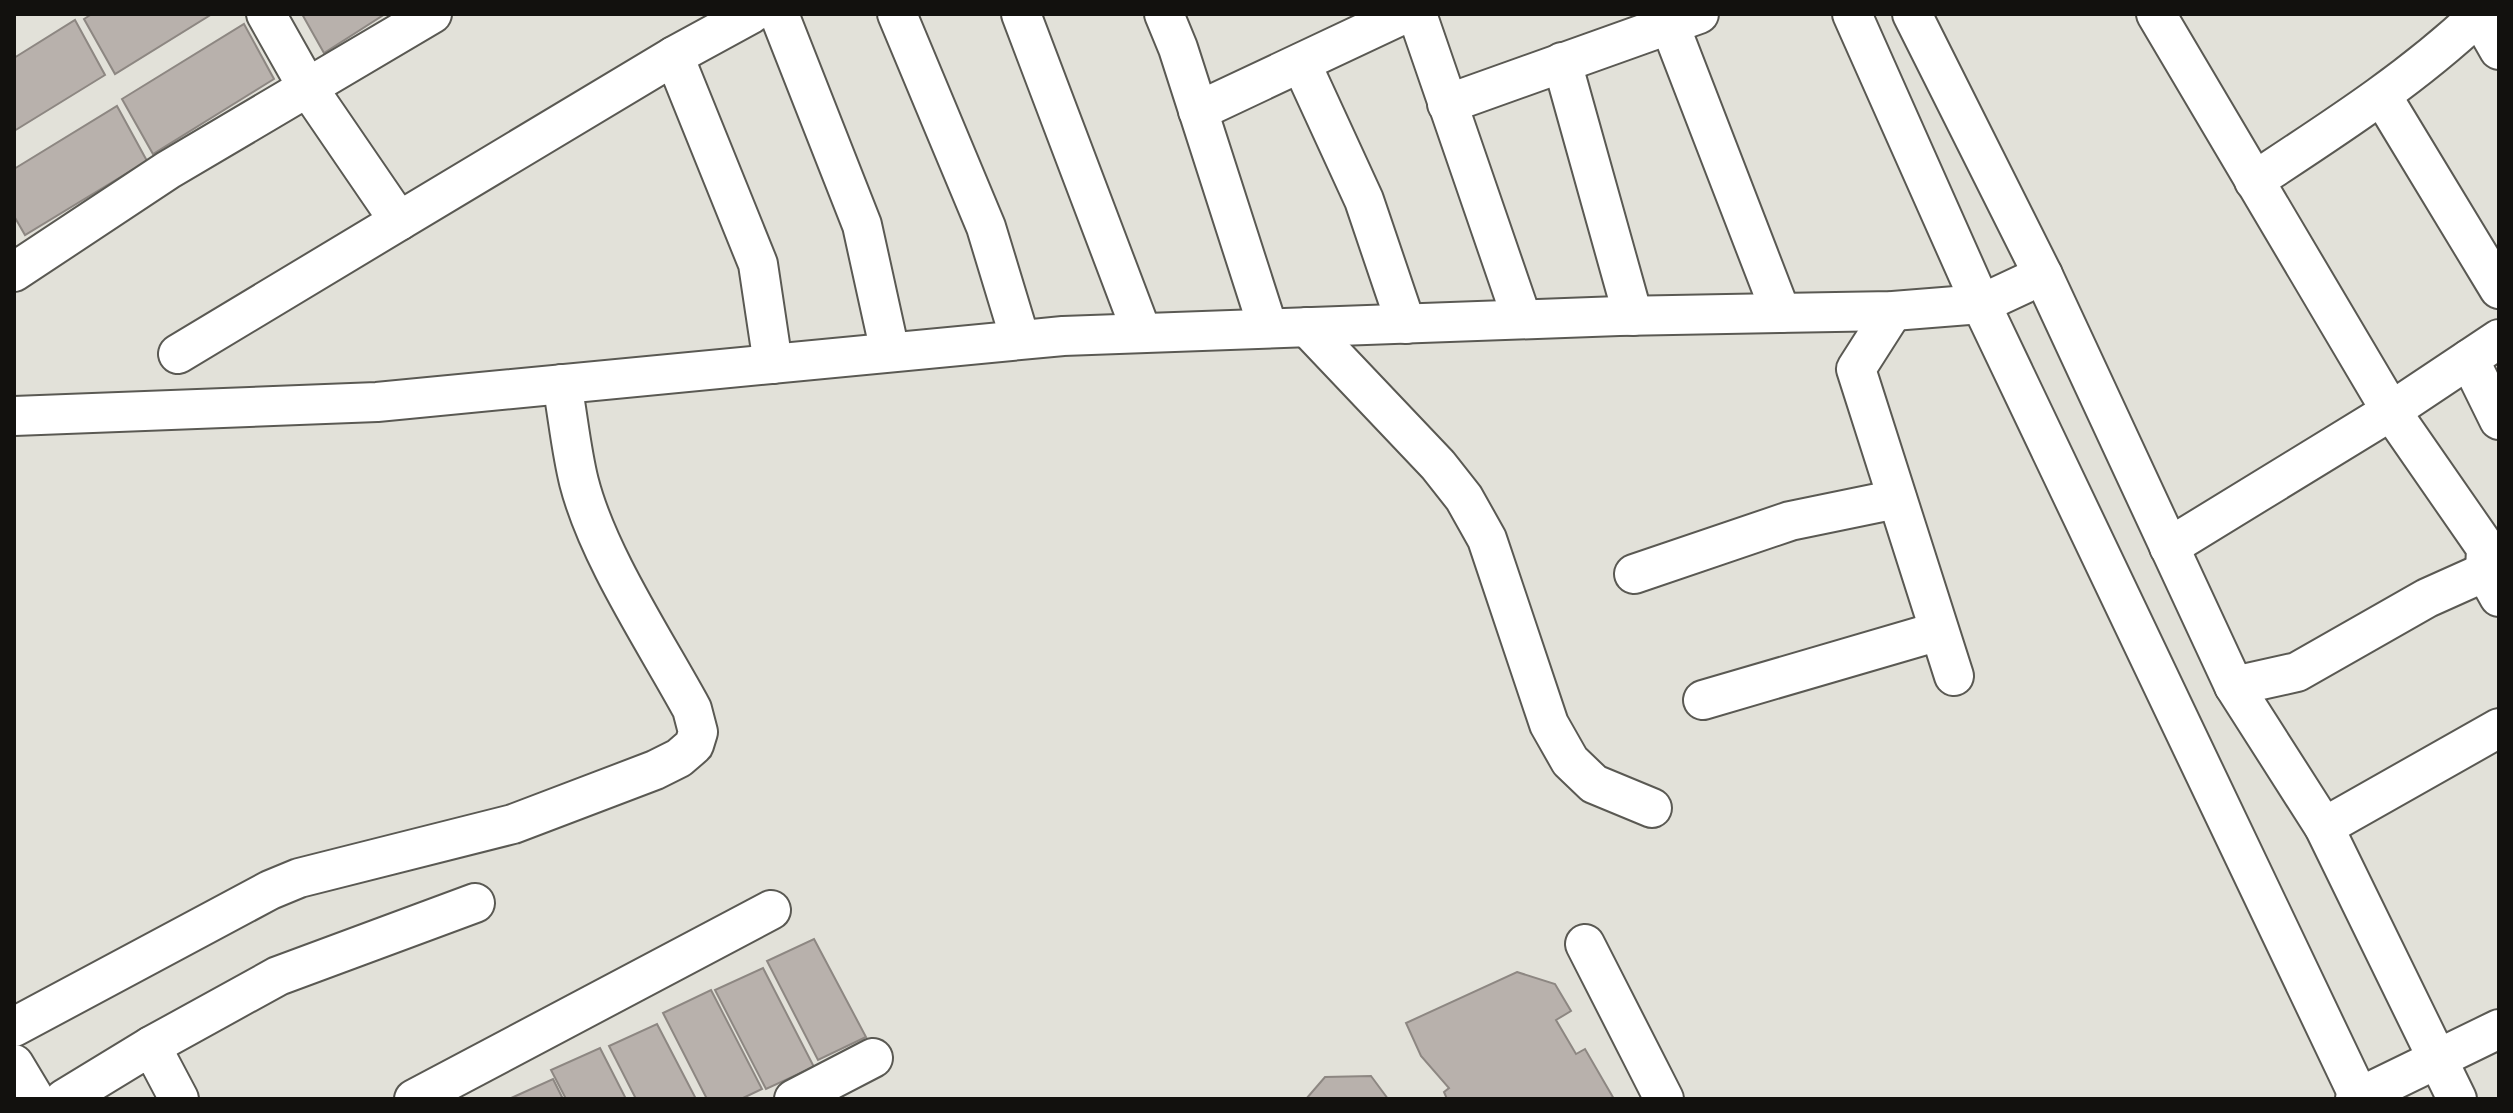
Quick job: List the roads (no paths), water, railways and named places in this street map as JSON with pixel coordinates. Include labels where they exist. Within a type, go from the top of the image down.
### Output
[{"type":"street","points":[[266,14],[306,85],[399,221]]},
{"type":"street","points":[[14,272],[306,85],[432,14]]},
{"type":"street","points":[[178,354],[674,56],[751,14]]},
{"type":"street","points":[[779,14],[862,225],[890,352]]},
{"type":"street","points":[[897,14],[986,227],[1020,339]]},
{"type":"street","points":[[1021,14],[1142,333]]},
{"type":"street","points":[[1164,14],[1268,328]]},
{"type":"street","points":[[1198,111],[1404,14]]},
{"type":"street","points":[[1417,14],[1522,319]]},
{"type":"street","points":[[1852,14],[1981,304],[2358,1098],[2499,1029]]},
{"type":"street","points":[[1912,14],[2043,275],[2234,686],[2324,827],[2457,1099]]},
{"type":"street","points":[[2156,14],[2391,411],[2486,548],[2492,585],[2427,598],[2297,672],[2234,686]]},
{"type":"street","points":[[2254,181],[2382,96],[2429,61],[2479,14],[2499,50]]},
{"type":"street","points":[[1447,104],[1684,18],[1781,313]]},
{"type":"street","points":[[674,56],[758,264],[773,364]]},
{"type":"street","points":[[1562,62],[1633,316]]},
{"type":"street","points":[[1301,63],[1364,200],[1406,324]]},
{"type":"street","points":[[2382,96],[2499,289]]},
{"type":"street","points":[[14,416],[377,402],[1020,339],[1522,319],[1893,311],[1981,304],[2043,275]]},
{"type":"street","points":[[1893,311],[1856,369],[1954,676]]},
{"type":"street","points":[[1307,327],[1438,465],[1464,498],[1487,539],[1549,724],[1570,761],[1594,784],[1652,808]]},
{"type":"street","points":[[2169,547],[2391,411],[2484,349],[2499,420]]},
{"type":"street","points":[[14,1027],[270,890],[336,867],[540,815],[655,770],[679,758],[694,745],[698,732],[692,709],[608,553],[589,511],[580,482],[562,384]]},
{"type":"street","points":[[1634,574],[1790,521],[1897,499]]},
{"type":"street","points":[[1703,700],[1939,631]]},
{"type":"street","points":[[2324,827],[2499,728]]},
{"type":"street","points":[[64,1099],[151,1046],[278,976],[475,903]]},
{"type":"street","points":[[414,1099],[771,910]]},
{"type":"street","points":[[1585,944],[1664,1099]]},
{"type":"street","points":[[151,1046],[179,1099]]},
{"type":"street","points":[[794,1099],[873,1058]]},
{"type":"street","points":[[14,1064],[35,1099]]}]
